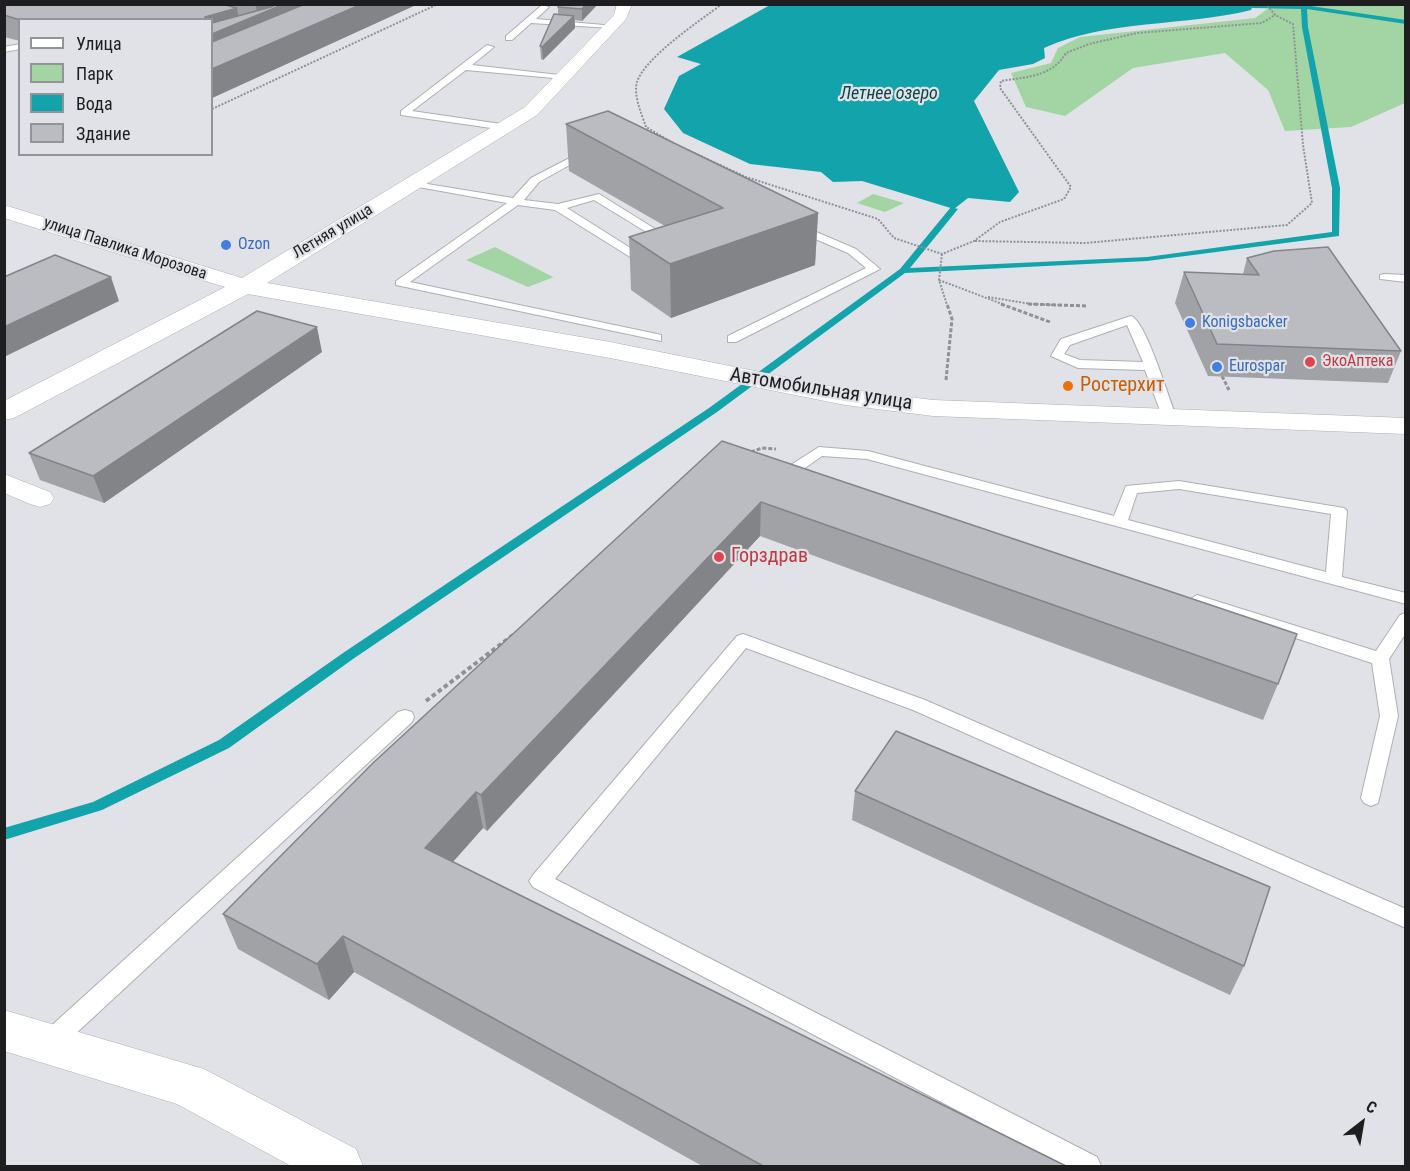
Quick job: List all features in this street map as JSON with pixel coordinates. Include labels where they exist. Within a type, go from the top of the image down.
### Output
[{"type":"street","name":"Летняя улица","points":[[4,412],[245,286],[531,111],[621,16],[625,4]]},
{"type":"street","name":"улица Павлика Морозова","points":[[4,211],[245,286]]},
{"type":"street","name":"Автомобильная улица","points":[[245,286],[610,350],[778,386],[933,408],[1406,426]]},
{"type":"street","points":[[4,482],[40,498]]},
{"type":"street","points":[[4,1030],[188,1085],[339,1167]]},
{"type":"lane","points":[[509,38],[545,7]]},
{"type":"lane","points":[[529,21],[611,26]]},
{"type":"lane","points":[[490,47],[404,113],[505,127]]},
{"type":"lane","points":[[465,67],[564,76]]},
{"type":"lane","points":[[603,148],[581,154],[535,180],[516,202],[400,283],[657,338]]},
{"type":"lane","points":[[413,183],[516,202],[558,207],[595,196],[676,246]]},
{"type":"lane","points":[[558,207],[660,271]]},
{"type":"lane","points":[[732,339],[874,269],[852,251],[788,223]]},
{"type":"lane","points":[[1384,278],[1406,279]]},
{"type":"lane","points":[[1150,366],[1078,364],[1057,356],[1065,342],[1131,320],[1150,366],[1169,416]]},
{"type":"lane","points":[[825,482],[791,471],[819,451],[868,455],[1406,599]]},
{"type":"lane","points":[[1119,523],[1131,489],[1179,485],[1339,511],[1334,580]]},
{"type":"lane","points":[[1176,594],[1380,659]]},
{"type":"lane","points":[[1371,798],[1389,716],[1380,659],[1406,619]]},
{"type":"lane","points":[[1088,1167],[540,881],[743,639],[919,705],[1406,919]]},
{"type":"lane","points":[[48,1043],[405,717]]},
{"type":"path","points":[[213,109],[438,4]]},
{"type":"path","points":[[722,4],[659,52],[637,82],[638,101],[646,127],[672,143],[746,177],[878,219],[894,238],[942,254],[974,241],[1000,222],[1064,199],[1071,187],[1000,88],[1001,81],[1049,73],[1062,63],[1066,53],[1098,42],[1142,34],[1240,27],[1262,23],[1275,14]]},
{"type":"path","points":[[974,241],[1084,243],[1287,225],[1312,203],[1298,90],[1293,24],[1275,14],[1266,4]]},
{"type":"path","points":[[942,254],[939,280],[951,318],[946,384]]},
{"type":"path","points":[[939,280],[1086,335]]},
{"type":"path","points":[[982,296],[1031,304],[1098,306]]},
{"type":"path","points":[[1222,376],[1232,396]]},
{"type":"path","points":[[742,455],[762,448],[819,451]]},
{"type":"path","points":[[405,717],[514,634]]},
{"type":"green space","points":[[1273,5],[1405,5],[1405,103],[1351,127],[1285,131],[1268,90],[1225,53],[1133,68],[1065,116],[1026,107],[1011,73],[1051,63],[1058,48],[1080,37],[1255,18]]},
{"type":"green space","points":[[873,194],[904,203],[885,212],[857,203]]},
{"type":"green space","points":[[495,247],[554,277],[528,287],[466,260]]},
{"type":"water","name":"Летнее озеро","points":[[1251,4],[1253,6],[1251,10],[1225,15],[1094,32],[1044,48],[1045,58],[1033,64],[999,70],[974,101],[1019,192],[1010,202],[968,198],[954,209],[862,181],[833,182],[821,172],[750,164],[683,133],[664,109],[679,76],[701,64],[677,57],[770,5]]},
{"type":"building","points":[[4,4],[221,4],[237,8],[205,18],[18,19],[4,15]]},
{"type":"building","points":[[284,4],[213,34],[213,23]]},
{"type":"building","points":[[305,4],[362,4],[213,69],[213,42]]},
{"type":"building","points":[[559,4],[586,4],[582,9],[558,7]]},
{"type":"building","points":[[554,14],[574,16],[542,47],[540,46]]},
{"type":"building","points":[[608,111],[818,213],[670,264],[629,237],[723,208],[566,124]]},
{"type":"building","points":[[1328,247],[1401,351],[1217,344],[1184,272],[1259,275],[1247,258],[1274,251]]},
{"type":"building","points":[[55,255],[111,277],[4,327],[4,277]]},
{"type":"building","points":[[257,311],[317,327],[93,476],[29,453]]},
{"type":"building","points":[[722,441],[1297,634],[1278,684],[761,502],[481,795],[476,792],[425,848],[1068,1167],[765,1167],[343,936],[317,964],[223,914],[373,763]]},
{"type":"building","points":[[896,731],[1270,887],[1244,966],[855,791]]},
{"type":"waterway","points":[[1253,6],[1304,7]]},
{"type":"waterway","points":[[903,271],[1147,259],[1336,234],[1336,188],[1305,27],[1304,7]]},
{"type":"waterway","points":[[1304,7],[1406,22]]},
{"type":"waterway","points":[[903,271],[954,209]]},
{"type":"waterway","points":[[4,834],[97,806],[224,744],[348,656],[713,410],[903,271]]},
{"type":"place","name":"Ozon","points":[[226,245]]},
{"type":"place","name":"Konigsbacker","points":[[1190,323]]},
{"type":"place","name":"ЭкоАптека","points":[[1310,362]]},
{"type":"place","name":"Eurospar","points":[[1217,367]]},
{"type":"place","name":"Ростерхит","points":[[1068,386]]},
{"type":"place","name":"Горздрав","points":[[719,557]]}]
